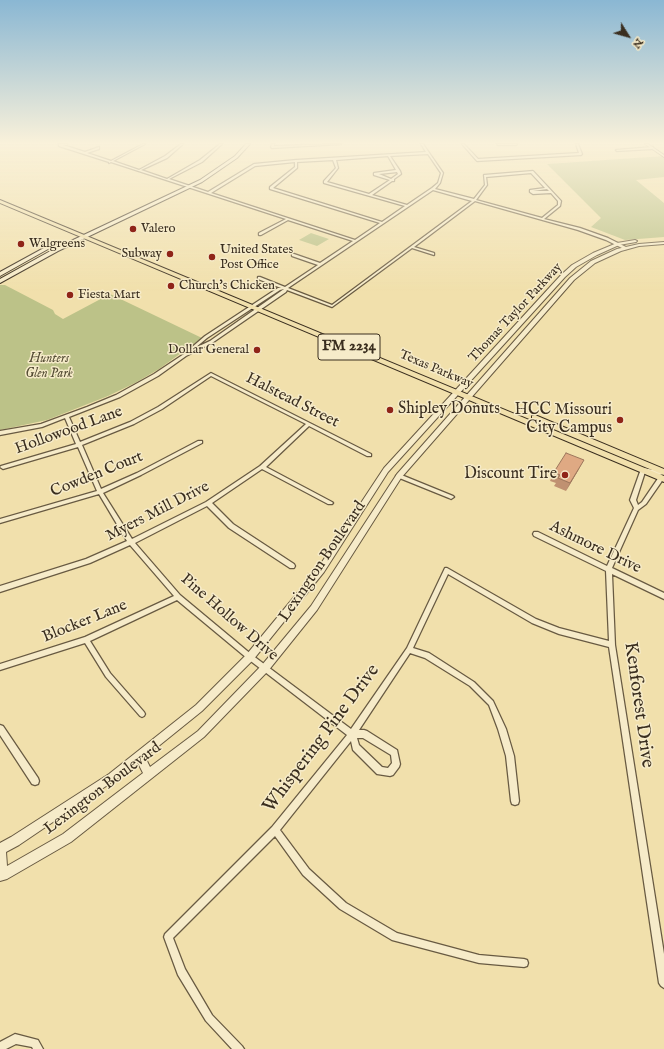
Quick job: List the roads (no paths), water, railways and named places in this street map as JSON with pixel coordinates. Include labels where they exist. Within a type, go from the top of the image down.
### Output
[{"type":"main road","points":[[0,280],[84,234],[132,210],[172,193]]},
{"type":"main road","points":[[0,274],[25,259],[174,193]]},
{"type":"main road","name":"Texas Parkway","points":[[0,196],[147,263],[258,306],[663,475]]},
{"type":"main road","name":"Texas Parkway","points":[[0,201],[202,280],[258,306]]},
{"type":"main road","points":[[10,205],[22,206]]},
{"type":"main road","points":[[132,210],[138,210]]},
{"type":"main road","points":[[147,263],[162,264]]},
{"type":"main road","points":[[188,280],[202,280]]},
{"type":"main road","name":"Texas Parkway","points":[[470,394],[643,470],[663,475]]},
{"type":"street","points":[[210,193],[287,220],[356,241]]},
{"type":"street","points":[[287,193],[383,223]]},
{"type":"street","points":[[362,193],[408,206]]},
{"type":"street","points":[[184,355],[194,345],[284,291],[286,288],[427,193]]},
{"type":"street","points":[[448,193],[579,229],[601,233],[626,246]]},
{"type":"street","points":[[259,278],[332,306],[475,200],[480,193]]},
{"type":"street","points":[[542,219],[559,204],[560,200],[553,193]]},
{"type":"street","points":[[260,234],[287,220]]},
{"type":"street","points":[[579,229],[618,244]]},
{"type":"street","name":"Thomas Taylor Parkway","points":[[470,394],[572,279],[593,262],[626,246],[664,240]]},
{"type":"street","name":"Thomas Taylor Parkway","points":[[460,390],[568,271],[595,254],[618,244],[626,246],[664,244]]},
{"type":"street","points":[[412,248],[433,254]]},
{"type":"street","points":[[293,255],[321,265]]},
{"type":"street","points":[[0,433],[42,425],[66,417],[137,386],[184,355],[211,342],[258,306]]},
{"type":"street","points":[[500,345],[510,349]]},
{"type":"street","name":"Halstead Street","points":[[204,379],[210,374],[369,455]]},
{"type":"street","name":"Hollowood Lane","points":[[3,467],[78,445],[149,414],[204,379]]},
{"type":"street","name":"Lexington Boulevard","points":[[0,849],[112,776],[199,708],[250,657],[321,570],[386,470],[460,390]]},
{"type":"street","name":"Lexington Boulevard","points":[[2,876],[67,838],[201,734],[265,668],[314,608],[399,476],[470,394]]},
{"type":"street","name":"Pine Hollow Drive","points":[[66,417],[100,492],[131,542],[178,597],[250,657],[352,734]]},
{"type":"street","name":"Myers Mill Drive","points":[[0,589],[88,561],[131,542],[208,503],[262,466],[309,424]]},
{"type":"street","name":"Cowden Court","points":[[0,521],[100,492],[140,474],[200,442]]},
{"type":"street","points":[[398,456],[411,462]]},
{"type":"street","points":[[262,466],[330,504]]},
{"type":"street","name":"Kenforest Drive","points":[[637,508],[633,500],[643,470]]},
{"type":"street","name":"Kenforest Drive","points":[[663,475],[644,503],[637,508],[609,569],[612,645],[664,983]]},
{"type":"street","points":[[399,476],[451,497]]},
{"type":"street","points":[[208,503],[231,526],[292,566]]},
{"type":"street","name":"Ashmore Drive","points":[[536,534],[664,596]]},
{"type":"street","points":[[336,547],[349,552]]},
{"type":"street","name":"Whispering Pine Drive","points":[[239,1049],[209,1018],[182,972],[168,937],[275,830],[352,734],[409,650],[447,570],[534,621],[559,631],[612,645]]},
{"type":"street","name":"Blocker Lane","points":[[0,667],[86,640],[178,597]]},
{"type":"street","points":[[86,640],[108,675],[142,714]]},
{"type":"street","points":[[409,650],[426,655],[472,684],[491,703],[502,729],[510,756],[515,802]]},
{"type":"street","points":[[0,728],[35,781]]},
{"type":"street","points":[[352,734],[364,734],[394,753],[396,764],[390,772],[380,771],[356,747],[352,734]]},
{"type":"street","points":[[138,756],[149,774]]},
{"type":"street","points":[[275,830],[306,872],[343,906],[395,937],[479,959],[524,964]]},
{"type":"street","points":[[0,849],[2,876]]},
{"type":"street","points":[[0,1047],[15,1039],[36,1046]]},
{"type":"place","name":"Valero","points":[[133,229]]},
{"type":"place","name":"Walgreens","points":[[21,244]]},
{"type":"place","name":"Subway","points":[[170,254]]},
{"type":"place","name":"United States Post Office","points":[[212,257]]},
{"type":"place","name":"Church's Chicken","points":[[171,286]]},
{"type":"place","name":"Fiesta Mart","points":[[70,295]]},
{"type":"place","name":"Dollar General","points":[[257,350]]},
{"type":"place","name":"Shipley Donuts","points":[[390,410]]},
{"type":"place","name":"HCC Missouri City Campus","points":[[620,420]]},
{"type":"place","name":"Discount Tire","points":[[565,475]]},
{"type":"park label","name":"Hunters Glen Park","points":[[49,366]]}]
